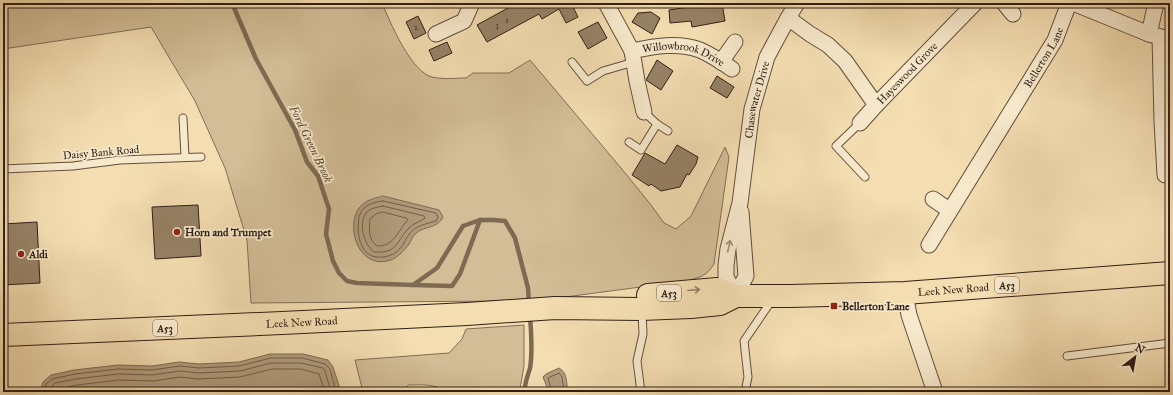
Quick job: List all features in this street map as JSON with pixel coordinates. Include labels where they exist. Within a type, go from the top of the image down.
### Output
[{"type":"highway","name":"Leek New Road","points":[[601,308],[645,296],[717,288],[736,296],[905,293],[1170,273]]},
{"type":"highway","name":"Leek New Road","points":[[3,335],[328,321],[555,308],[641,309],[720,304],[736,296]]},
{"type":"street","points":[[436,34],[464,21],[472,3]]},
{"type":"street","name":"Willowbrook Drive","points":[[606,3],[633,56],[644,112]]},
{"type":"street","name":"Chasewater Drive","points":[[736,296],[746,276],[740,203],[752,109],[767,57],[797,3]]},
{"type":"street","name":"Hayeswood Grove","points":[[788,18],[828,45],[845,61],[876,105],[975,3]]},
{"type":"street","points":[[1071,3],[1160,37]]},
{"type":"street","name":"Bellerton Lane","points":[[929,245],[1054,40],[1071,3]]},
{"type":"street","points":[[1156,3],[1160,37],[1162,121],[1166,175]]},
{"type":"street","name":"Willowbrook Drive","points":[[633,56],[665,46],[681,45],[698,50],[727,65],[734,42]]},
{"type":"street","points":[[860,123],[876,105]]},
{"type":"street","points":[[933,199],[949,210]]},
{"type":"street","points":[[905,293],[909,315],[935,392]]},
{"type":"lane","points":[[572,62],[587,81],[633,56]]},
{"type":"lane","points":[[644,112],[657,124],[668,131]]},
{"type":"lane","points":[[184,118],[185,157]]},
{"type":"lane","points":[[860,123],[836,146],[865,177]]},
{"type":"lane","points":[[629,142],[641,150],[657,124]]},
{"type":"lane","name":"Daisy Bank Road","points":[[3,169],[73,166],[120,160],[201,157]]},
{"type":"lane","points":[[745,392],[748,377],[744,341],[774,296]]},
{"type":"lane","points":[[641,309],[643,334],[637,361],[641,392]]},
{"type":"lane","points":[[1067,356],[1170,343]]},
{"type":"shaded area","points":[[3,3],[382,3],[407,54],[422,71],[429,76],[442,78],[466,78],[473,73],[509,73],[530,60],[626,174],[664,223],[676,229],[691,216],[725,147],[729,157],[714,264],[705,274],[686,281],[565,297],[502,301],[251,303],[247,240],[225,168],[195,101],[151,27],[3,49]]},
{"type":"shaded area","points":[[524,325],[524,366],[520,389],[521,392],[444,392],[437,387],[428,385],[408,385],[403,392],[363,392],[355,360],[449,353],[462,339],[466,329]]},
{"type":"water","points":[[383,196],[439,210],[443,217],[434,226],[423,229],[415,234],[405,249],[396,257],[391,260],[379,262],[369,258],[361,252],[356,242],[354,221],[357,211],[363,204]]},
{"type":"water","points":[[270,354],[303,354],[328,360],[333,367],[341,392],[40,392],[43,382],[51,375],[74,370],[118,365],[152,366],[179,362],[199,364],[239,362]]},
{"type":"water","points":[[559,368],[565,375],[568,392],[549,392],[543,377]]},
{"type":"building","points":[[517,3],[571,3],[578,17],[566,23],[559,9],[542,19],[539,14],[487,42],[477,25]]},
{"type":"building","points":[[689,3],[722,3],[725,21],[692,27],[691,21],[670,23],[669,10],[689,7]]},
{"type":"building","points":[[651,12],[660,18],[652,34],[632,22],[638,13]]},
{"type":"building","points":[[418,16],[426,33],[414,39],[406,22]]},
{"type":"building","points":[[598,22],[607,38],[588,49],[578,32]]},
{"type":"building","points":[[447,42],[452,53],[434,61],[429,50]]},
{"type":"building","points":[[657,60],[673,71],[661,90],[646,80]]},
{"type":"building","points":[[717,76],[734,87],[727,98],[710,88]]},
{"type":"building","points":[[677,145],[698,157],[696,164],[689,175],[687,174],[680,187],[661,191],[651,184],[649,186],[632,175],[645,153],[665,164]]},
{"type":"building","name":"Horn and Trumpet","points":[[198,205],[201,256],[155,259],[152,207]]},
{"type":"building","name":"Aldi","points":[[37,222],[40,283],[3,285],[3,224]]},
{"type":"waterway","name":"Ford Green Brook","points":[[232,3],[256,59],[295,130],[307,162],[318,176],[329,209],[326,234],[333,261],[339,273],[347,281],[357,283],[413,285],[437,268],[463,226],[480,220],[505,221],[515,238],[528,288],[529,303]]},
{"type":"waterway","name":"Ford Green Brook","points":[[413,285],[452,286],[460,274],[480,220]]},
{"type":"waterway","name":"Ford Green Brook","points":[[525,392],[526,380],[530,368],[532,342],[530,315]]},
{"type":"place","name":"Horn and Trumpet","points":[[177,232]]},
{"type":"place","name":"Aldi","points":[[21,254]]},
{"type":"place","name":"Bellerton Lane","points":[[834,306]]}]
